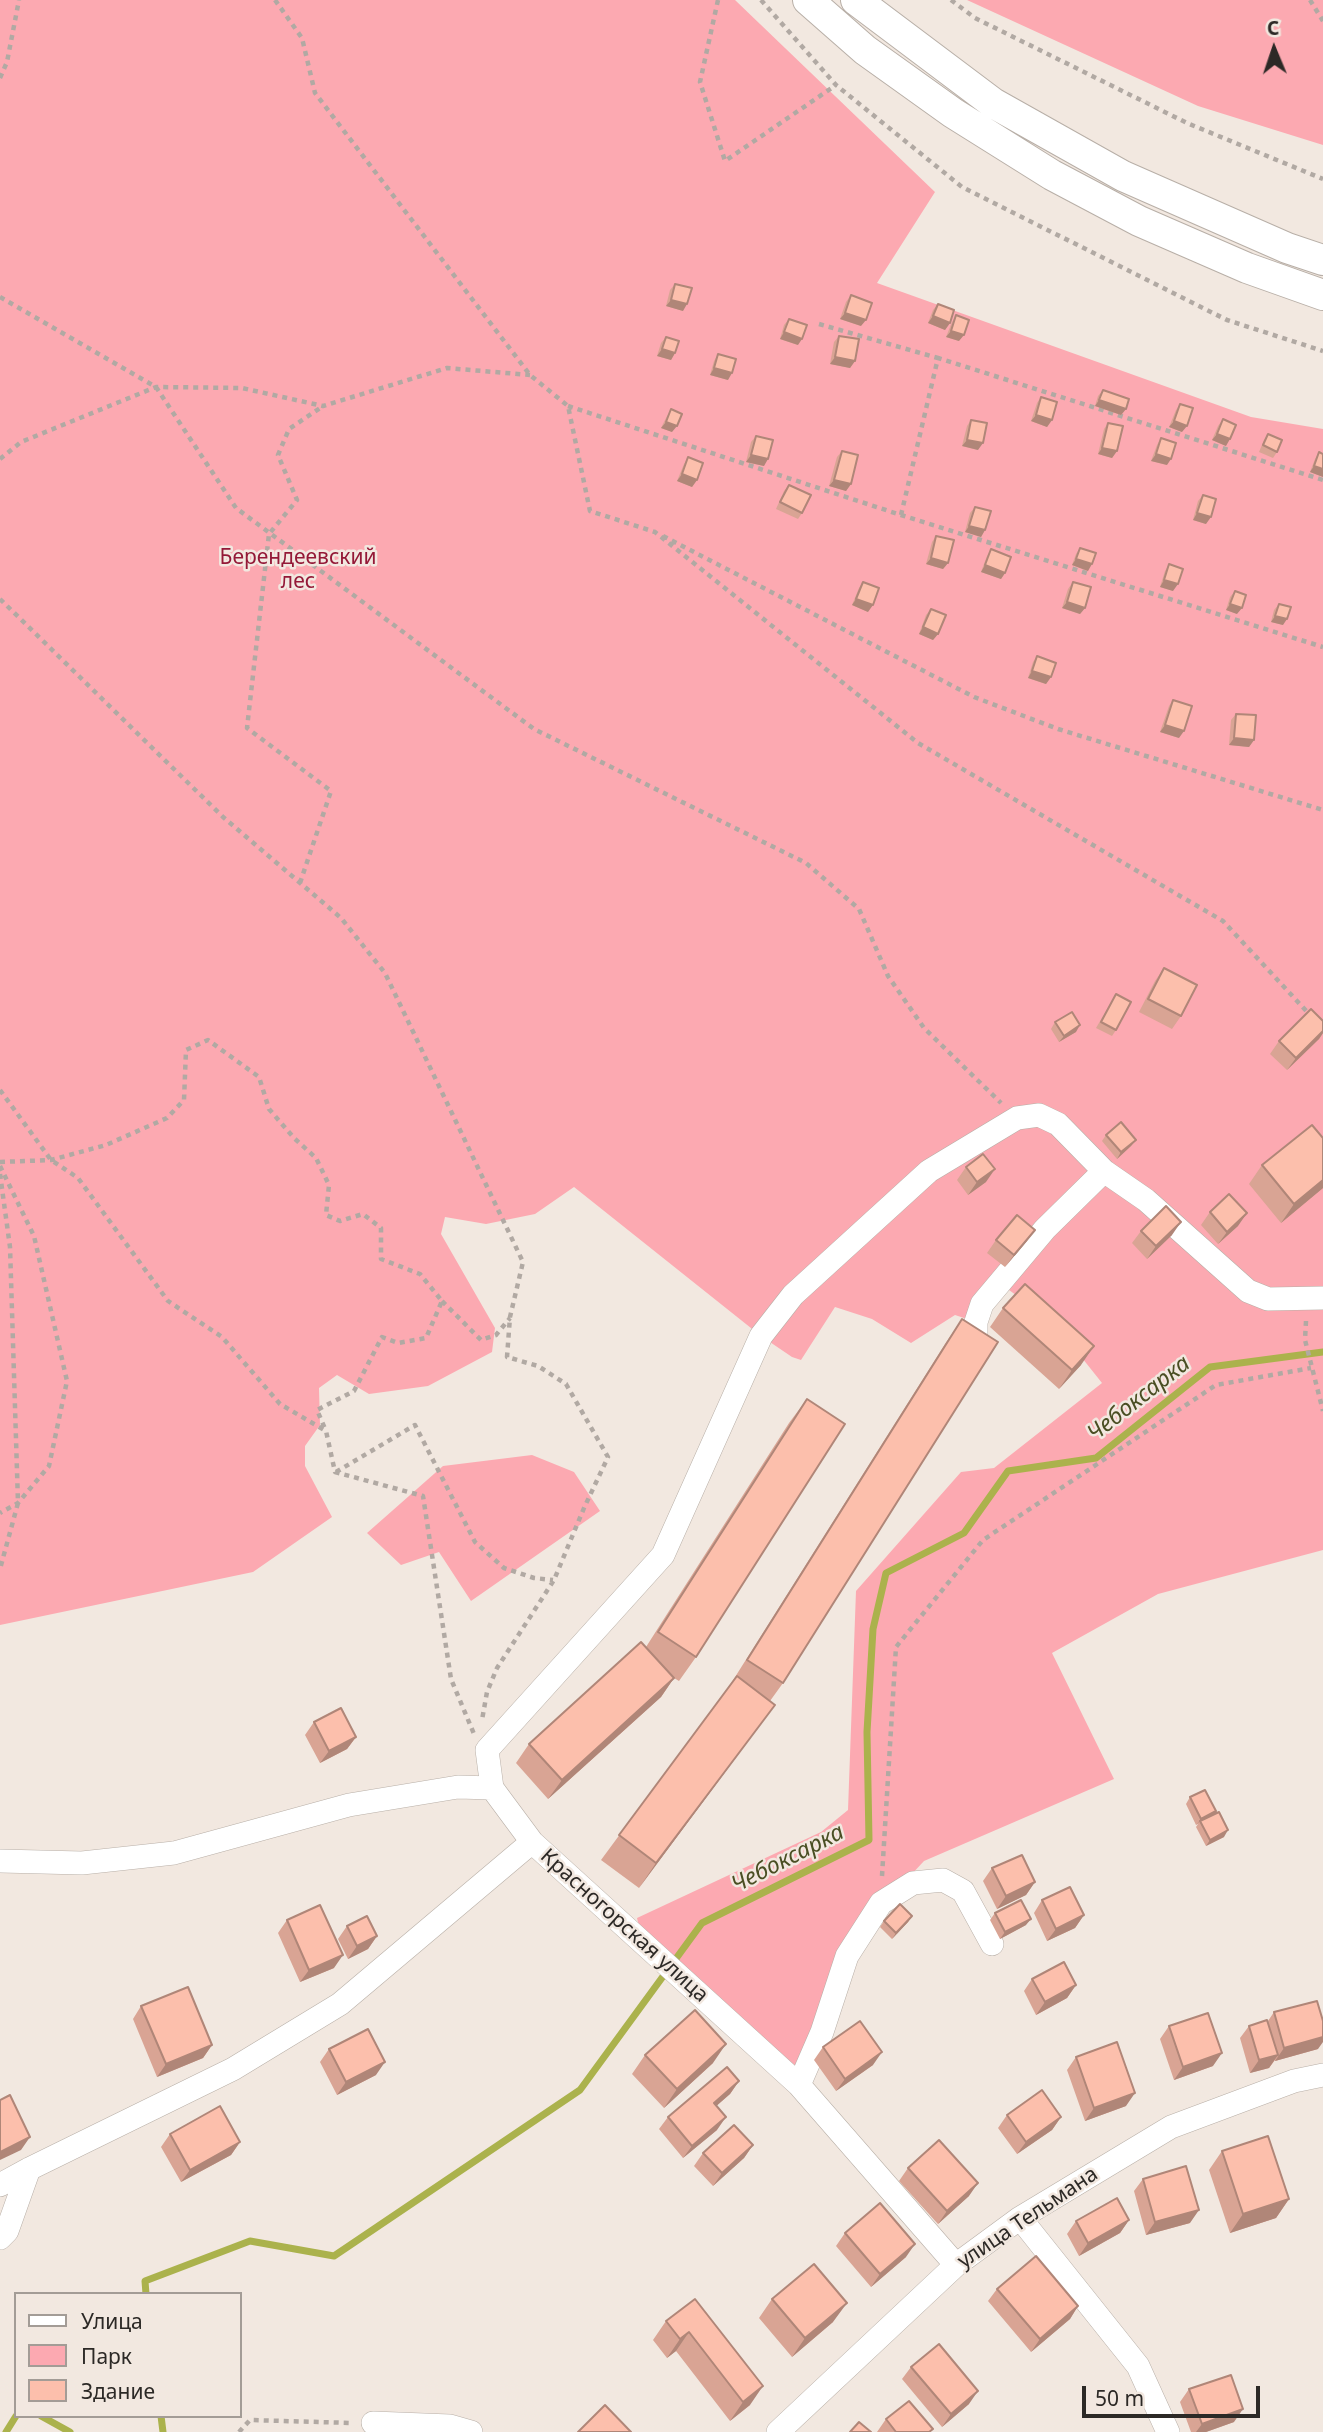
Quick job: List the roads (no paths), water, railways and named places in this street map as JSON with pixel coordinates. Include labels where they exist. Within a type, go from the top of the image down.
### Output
[{"type":"main road","points":[[808,0],[865,50],[931,98],[1052,175],[1139,221],[1247,268],[1323,295]]},
{"type":"main road","points":[[856,0],[993,103],[1124,176],[1287,248],[1323,260]]},
{"type":"street","points":[[532,1842],[492,1788],[487,1750],[663,1555],[761,1336],[793,1295],[929,1171],[1017,1118],[1039,1115],[1058,1124],[1104,1171],[1146,1200],[1248,1291],[1268,1299],[1323,1298]]},
{"type":"street","points":[[976,1341],[976,1322],[982,1304],[1045,1228],[1104,1171]]},
{"type":"street","points":[[0,1861],[82,1863],[174,1853],[349,1805],[458,1787],[492,1788]]},
{"type":"street","name":"Красногорская улица","points":[[0,2185],[233,2069],[340,2004],[532,1842],[799,2085],[956,2265]]},
{"type":"street","points":[[799,2085],[822,2032],[847,1956],[881,1903],[913,1883],[943,1880],[962,1891],[992,1944]]},
{"type":"street","name":"улица Тельмана","points":[[778,2432],[956,2265],[1020,2218],[1171,2127],[1294,2081],[1323,2075]]},
{"type":"street","points":[[0,2238],[7,2231],[29,2169]]},
{"type":"street","points":[[1020,2218],[1138,2366],[1168,2432]]},
{"type":"street","points":[[373,2423],[450,2426],[471,2432]]},
{"type":"waterway","name":"Чебоксарка","points":[[146,2292],[145,2281],[250,2241],[334,2256],[580,2090],[702,1923],[869,1840],[867,1732],[873,1629],[886,1573],[964,1533],[1008,1471],[1096,1458],[1210,1367],[1323,1352]]},
{"type":"waterway","name":"Чебоксарка","points":[[6,2432],[15,2418]]},
{"type":"waterway","name":"Чебоксарка","points":[[45,2418],[70,2432]]},
{"type":"waterway","name":"Чебоксарка","points":[[161,2418],[163,2432]]},
{"type":"park label","name":"Берендеевский лес","points":[[298,570]]}]
